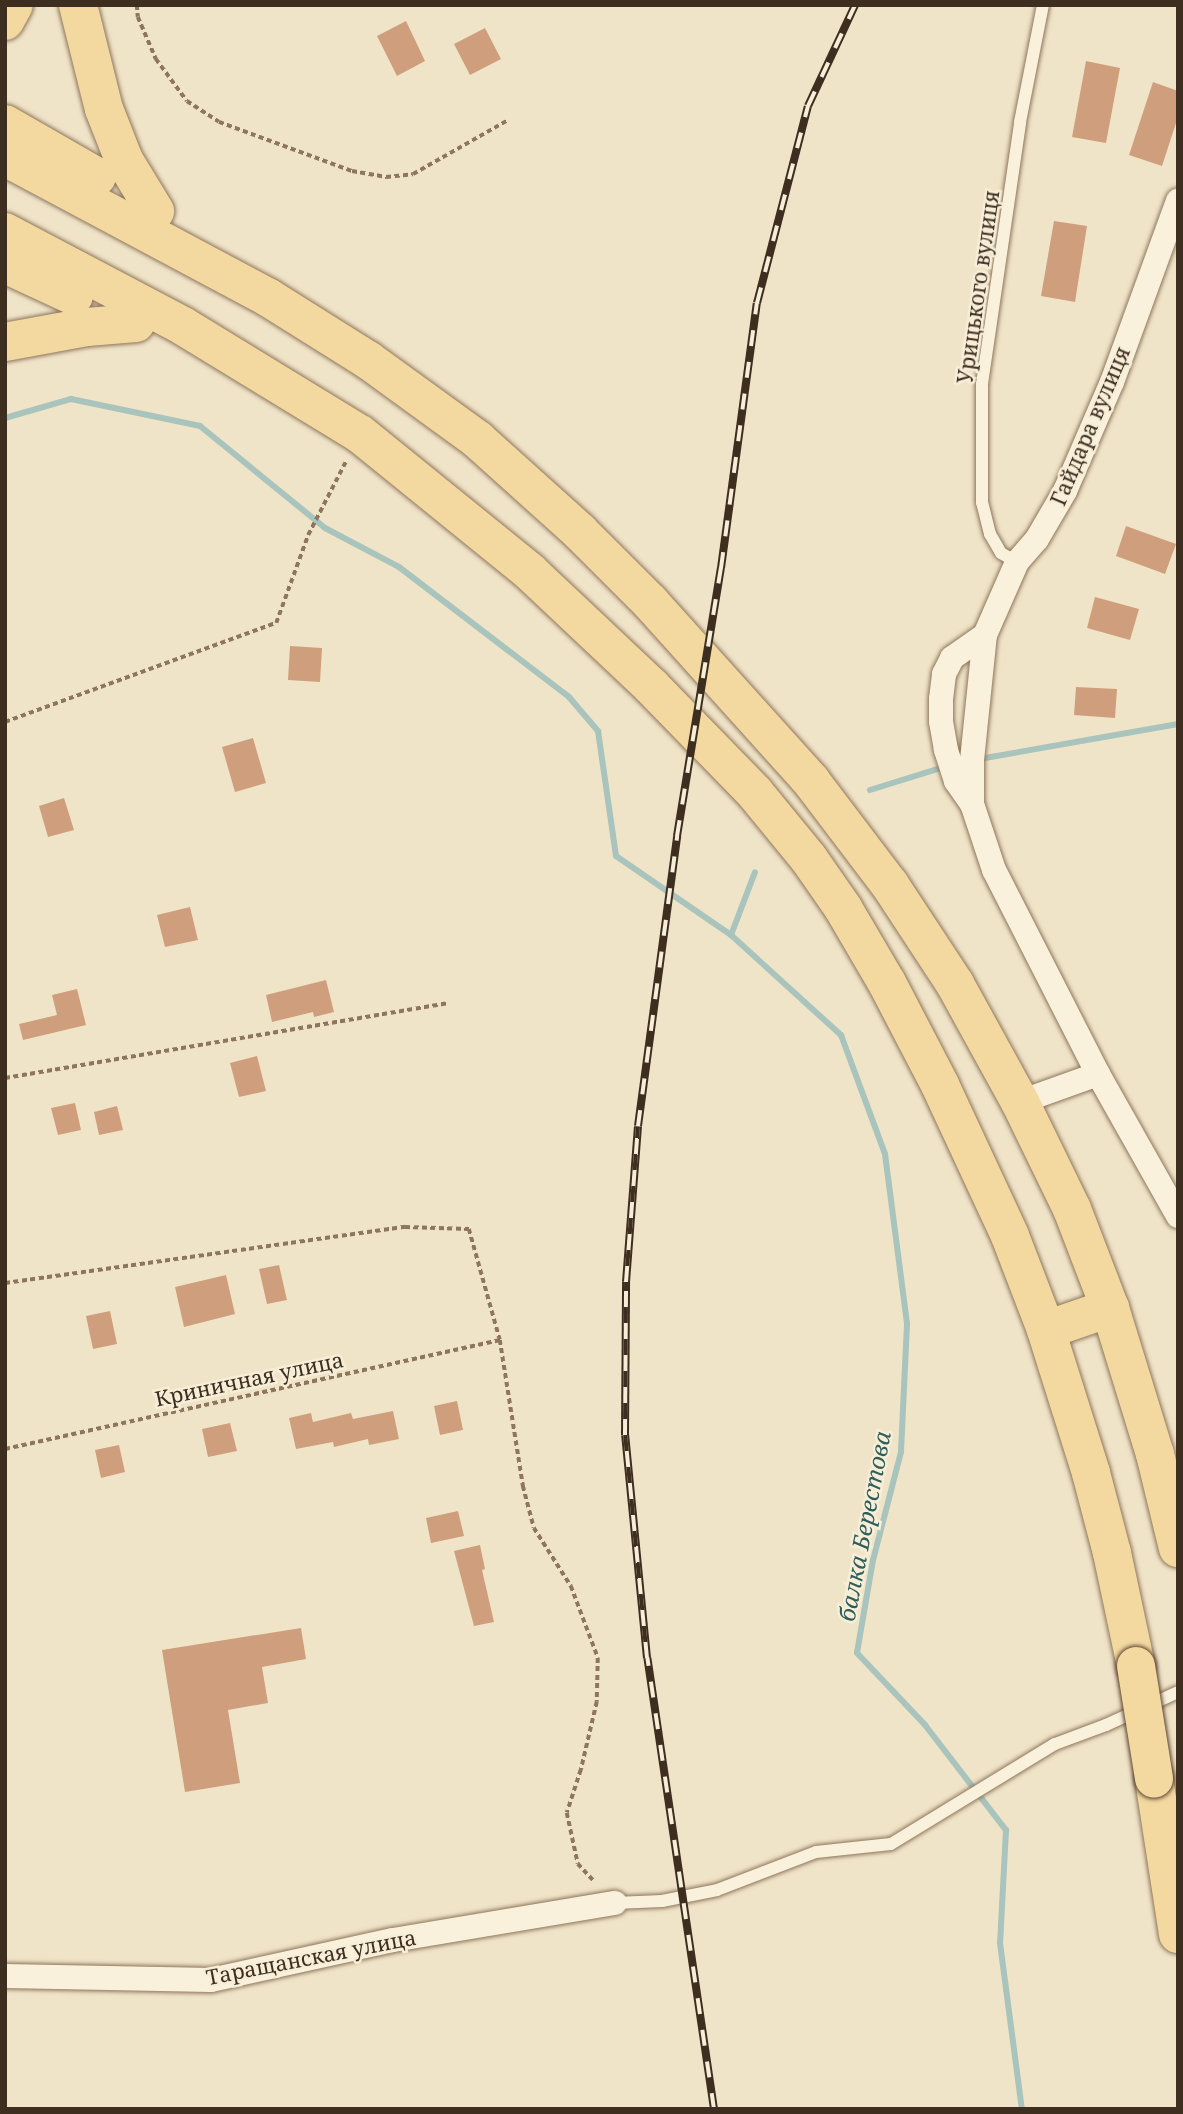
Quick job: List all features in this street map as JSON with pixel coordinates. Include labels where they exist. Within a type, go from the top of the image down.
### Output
[{"type":"main road","points":[[5,21],[14,5]]},
{"type":"main road","points":[[78,5],[104,110],[124,160],[155,212]]},
{"type":"main road","points":[[5,124],[155,212],[200,234],[269,298]]},
{"type":"main road","points":[[5,157],[269,298],[369,360],[478,440],[580,532],[650,602],[811,781],[890,885],[956,984],[1020,1102],[1072,1209],[1110,1308],[1156,1454],[1178,1548]]},
{"type":"main road","points":[[5,232],[183,326],[360,434],[529,571],[651,686],[755,793],[809,859],[843,908],[887,983],[940,1085],[994,1200],[1046,1330],[1091,1473],[1112,1553],[1136,1666],[1178,1934]]},
{"type":"main road","points":[[5,264],[136,323]]},
{"type":"main road","points":[[5,342],[87,327],[136,323],[183,326]]},
{"type":"main road","points":[[1046,1330],[1110,1308]]},
{"type":"street","name":"Гайдара вулиця","points":[[1178,201],[1112,382],[1065,491],[1037,539],[1017,562],[985,635],[972,760],[972,804],[994,870],[1098,1074],[1178,1216]]},
{"type":"street","points":[[972,804],[956,781],[946,750],[941,721],[941,699],[944,674],[952,658],[985,635]]},
{"type":"street","points":[[1020,1102],[1098,1074]]},
{"type":"street","name":"Таращанская улица","points":[[5,1976],[211,1980],[393,1940],[615,1903]]},
{"type":"lane","name":"Урицького вулиця","points":[[1017,562],[1000,554],[990,534],[982,503],[982,384],[1020,122],[1043,5]]},
{"type":"lane","points":[[615,1903],[662,1901],[717,1890],[816,1852],[891,1844],[1055,1744],[1106,1725],[1178,1692]]},
{"type":"path","points":[[137,5],[138,17],[156,59],[187,101],[219,122],[352,171],[386,177],[412,174],[508,120]]},
{"type":"path","points":[[5,722],[276,623],[308,535],[360,434]]},
{"type":"path","points":[[5,1078],[449,1003]]},
{"type":"path","points":[[5,1283],[405,1227],[469,1229],[500,1340],[523,1486],[534,1528],[571,1586],[598,1658],[597,1702],[581,1770],[567,1813],[578,1864],[615,1903]]},
{"type":"path","name":"Криничная улица","points":[[5,1449],[500,1340]]},
{"type":"building","points":[[406,21],[425,61],[397,76],[377,36]]},
{"type":"building","points":[[485,28],[501,59],[470,75],[454,44]]},
{"type":"building","points":[[1086,61],[1120,68],[1106,143],[1072,137]]},
{"type":"building","points":[[1153,82],[1178,91],[1178,117],[1162,166],[1129,155]]},
{"type":"building","points":[[1054,221],[1087,226],[1075,302],[1041,296]]},
{"type":"building","points":[[1126,526],[1176,544],[1165,574],[1116,556]]},
{"type":"building","points":[[1095,597],[1139,609],[1130,640],[1087,628]]},
{"type":"building","points":[[290,646],[322,648],[320,682],[288,680]]},
{"type":"building","points":[[1076,687],[1117,689],[1115,718],[1074,715]]},
{"type":"building","points":[[253,738],[266,783],[235,792],[222,747]]},
{"type":"building","points":[[64,798],[74,830],[48,837],[39,806]]},
{"type":"building","points":[[190,907],[198,940],[165,947],[157,915]]},
{"type":"building","points":[[326,980],[334,1012],[314,1017],[313,1012],[272,1022],[266,995]]},
{"type":"building","points":[[77,989],[86,1025],[23,1040],[19,1024],[57,1015],[52,995]]},
{"type":"building","points":[[257,1056],[266,1091],[239,1097],[230,1063]]},
{"type":"building","points":[[75,1103],[81,1130],[58,1135],[51,1108]]},
{"type":"building","points":[[117,1106],[123,1130],[99,1135],[94,1112]]},
{"type":"building","points":[[279,1265],[287,1300],[267,1304],[259,1269]]},
{"type":"building","points":[[226,1275],[235,1314],[184,1327],[175,1287]]},
{"type":"building","points":[[110,1311],[117,1344],[93,1349],[86,1316]]},
{"type":"building","points":[[457,1401],[463,1430],[440,1435],[434,1406]]},
{"type":"building","points":[[393,1411],[399,1439],[369,1445],[368,1439],[334,1447],[333,1442],[296,1449],[289,1418],[311,1413],[313,1422],[351,1413],[353,1419]]},
{"type":"building","points":[[230,1423],[237,1451],[208,1457],[202,1429]]},
{"type":"building","points":[[119,1445],[125,1472],[101,1478],[95,1450]]},
{"type":"building","points":[[458,1511],[464,1536],[431,1543],[426,1518]]},
{"type":"building","points":[[480,1545],[485,1569],[482,1570],[494,1622],[474,1626],[454,1551]]},
{"type":"building","points":[[301,1628],[306,1659],[262,1667],[268,1703],[228,1710],[240,1783],[185,1792],[162,1650]]},
{"type":"waterway","name":"балка Берестова","points":[[5,418],[71,399],[200,426],[325,528],[399,567],[569,697],[598,731],[616,856],[731,935],[841,1035],[885,1154],[907,1324],[901,1452],[873,1560],[857,1653],[925,1725],[1006,1830],[1000,1943],[1022,2109]]},
{"type":"waterway","name":"балка Берестова","points":[[985,758],[1178,724]]},
{"type":"waterway","name":"балка Берестова","points":[[870,790],[944,767]]},
{"type":"waterway","name":"балка Берестова","points":[[731,935],[755,872]]},
{"type":"railway","points":[[714,2109],[647,1658],[625,1435],[626,1282],[638,1126],[677,836],[721,568],[757,303],[808,106],[855,5]]}]
